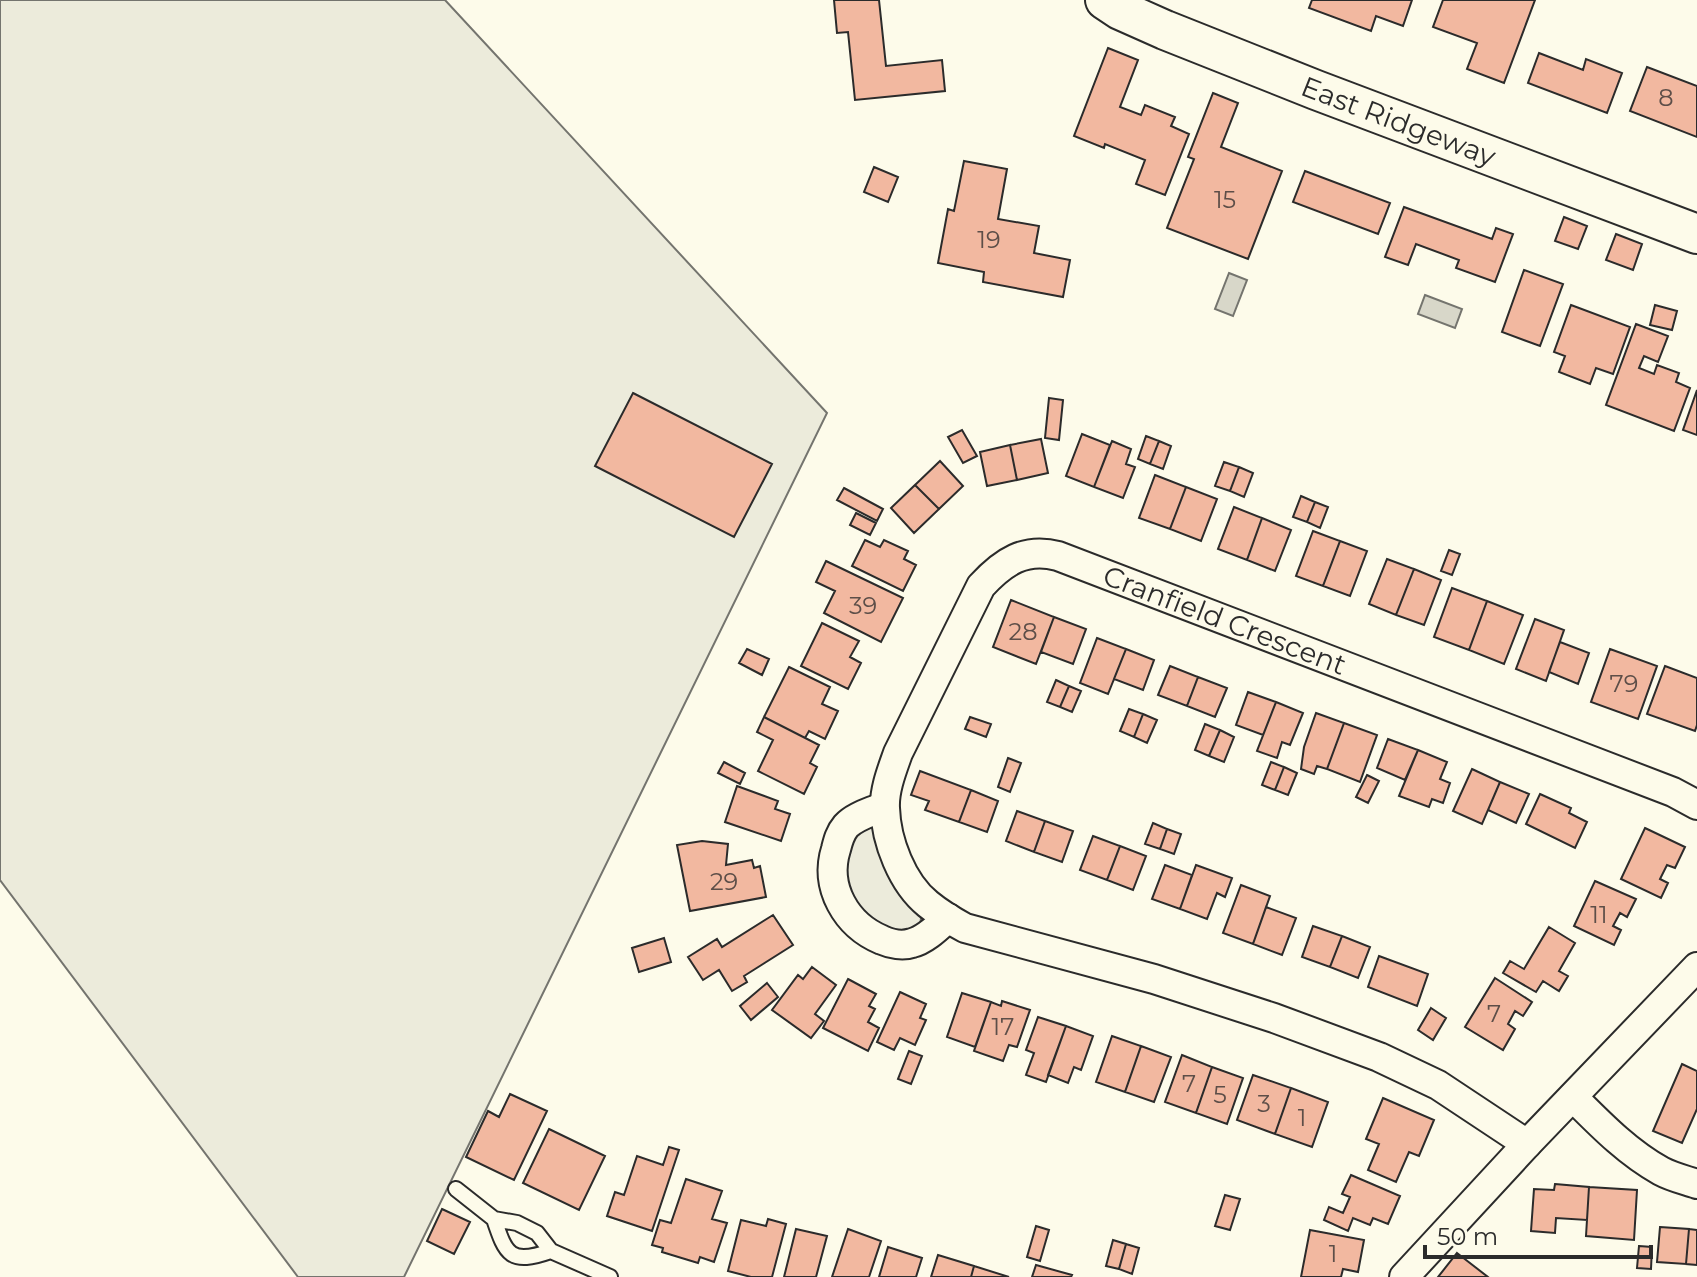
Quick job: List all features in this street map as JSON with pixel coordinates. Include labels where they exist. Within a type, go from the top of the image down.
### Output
[{"type":"street","name":"East Ridgeway","points":[[1105,0],[1120,10],[1232,58],[1697,234]]},
{"type":"street","name":"Cranfield Crescent","points":[[1527,1144],[1438,1085],[1379,1057],[1274,1018],[1154,979],[965,928],[925,902],[901,867],[888,832],[884,806],[898,753],[981,586],[1009,561],[1025,554],[1045,553],[1673,792],[1697,805]]},
{"type":"street","points":[[884,806],[853,820],[839,838],[832,872],[839,901],[858,926],[888,942],[915,943],[948,918]]},
{"type":"street","points":[[1404,1277],[1697,967]]},
{"type":"street","points":[[1573,1097],[1634,1154],[1663,1173],[1697,1184]]},
{"type":"lane","points":[[456,1189],[494,1219],[517,1223],[537,1233],[551,1251],[610,1277]]},
{"type":"lane","points":[[494,1219],[504,1249],[529,1258],[551,1251]]},
{"type":"shaded area","points":[[0,0],[445,0],[827,413],[404,1277],[298,1277],[0,880]]},
{"type":"shaded area","points":[[1229,273],[1247,280],[1233,316],[1215,309]]},
{"type":"shaded area","points":[[1425,295],[1462,309],[1455,328],[1418,314]]},
{"type":"shaded area","points":[[868,826],[874,828],[921,914],[919,926],[908,934],[872,924],[849,900],[844,857],[847,840]]},
{"type":"building","points":[[834,0],[879,0],[886,66],[942,60],[945,91],[855,100],[848,32],[837,33]]},
{"type":"building","points":[[1312,0],[1412,0],[1403,26],[1376,16],[1371,31],[1309,8]]},
{"type":"building","points":[[1443,0],[1535,0],[1504,83],[1467,69],[1477,43],[1433,27]]},
{"type":"building","points":[[1108,48],[1138,60],[1120,107],[1141,115],[1145,105],[1175,117],[1171,126],[1189,134],[1165,195],[1136,184],[1145,160],[1074,136]]},
{"type":"building","points":[[1539,53],[1583,70],[1586,59],[1622,73],[1607,113],[1528,83]]},
{"type":"building","points":[[1647,67],[1697,86],[1697,137],[1630,111]]},
{"type":"building","points":[[1213,93],[1238,103],[1221,147],[1282,171],[1248,259],[1167,228],[1194,159],[1188,157]]},
{"type":"building","points":[[964,161],[1007,169],[998,219],[1039,226],[1034,253],[1070,260],[1063,297],[983,282],[984,272],[938,263],[948,209],[954,211]]},
{"type":"building","points":[[874,167],[898,177],[888,202],[864,192]]},
{"type":"building","points":[[1305,171],[1390,203],[1378,234],[1293,202]]},
{"type":"building","points":[[1404,207],[1492,239],[1496,228],[1513,234],[1495,282],[1456,268],[1459,260],[1416,244],[1408,265],[1385,257]]},
{"type":"building","points":[[1564,217],[1587,226],[1578,249],[1555,241]]},
{"type":"building","points":[[1616,234],[1642,244],[1633,270],[1606,260]]},
{"type":"building","points":[[1524,270],[1563,284],[1540,346],[1502,332]]},
{"type":"building","points":[[1571,305],[1630,327],[1613,374],[1596,368],[1590,384],[1559,372],[1565,356],[1554,352]]},
{"type":"building","points":[[1655,305],[1677,311],[1672,330],[1650,325]]},
{"type":"building","points":[[1636,324],[1668,336],[1658,362],[1644,356],[1639,368],[1654,374],[1657,365],[1679,373],[1676,382],[1690,388],[1674,431],[1606,405]]},
{"type":"building","points":[[1697,390],[1697,435],[1683,430]]},
{"type":"building","points":[[633,393],[772,464],[734,537],[595,466]]},
{"type":"building","points":[[1049,398],[1063,400],[1059,440],[1045,438]]},
{"type":"building","points":[[962,430],[977,456],[963,463],[948,437]]},
{"type":"building","points":[[1082,434],[1110,445],[1094,487],[1066,476]]},
{"type":"building","points":[[1146,436],[1159,441],[1150,464],[1138,459]]},
{"type":"building","points":[[1041,439],[1048,473],[1017,480],[1010,445]]},
{"type":"building","points":[[1112,441],[1131,449],[1126,464],[1135,467],[1123,498],[1094,487]]},
{"type":"building","points":[[1159,441],[1171,446],[1163,469],[1150,464]]},
{"type":"building","points":[[1010,445],[1017,480],[987,486],[980,452]]},
{"type":"building","points":[[940,461],[963,486],[939,509],[915,485]]},
{"type":"building","points":[[1224,462],[1239,467],[1230,491],[1215,486]]},
{"type":"building","points":[[1239,467],[1253,473],[1244,497],[1230,491]]},
{"type":"building","points":[[1155,475],[1186,487],[1170,529],[1139,518]]},
{"type":"building","points":[[915,485],[939,509],[914,533],[891,508]]},
{"type":"building","points":[[1186,487],[1217,499],[1201,541],[1170,529]]},
{"type":"building","points":[[844,488],[883,509],[877,521],[837,500]]},
{"type":"building","points":[[1301,496],[1315,502],[1307,522],[1293,517]]},
{"type":"building","points":[[1315,502],[1328,507],[1320,528],[1307,522]]},
{"type":"building","points":[[1234,507],[1262,518],[1247,560],[1218,549]]},
{"type":"building","points":[[856,513],[876,523],[870,535],[850,525]]},
{"type":"building","points":[[1262,518],[1291,530],[1275,571],[1247,560]]},
{"type":"building","points":[[1313,531],[1340,541],[1323,586],[1296,576]]},
{"type":"building","points":[[865,540],[880,547],[884,540],[908,551],[904,559],[916,565],[903,591],[852,566]]},
{"type":"building","points":[[1340,541],[1367,551],[1350,596],[1323,586]]},
{"type":"building","points":[[1449,550],[1460,554],[1452,575],[1441,571]]},
{"type":"building","points":[[1387,559],[1414,569],[1396,615],[1369,604]]},
{"type":"building","points":[[826,561],[903,598],[881,642],[824,613],[835,591],[816,582]]},
{"type":"building","points":[[1414,569],[1441,580],[1424,625],[1396,615]]},
{"type":"building","points":[[1452,588],[1487,601],[1469,650],[1434,637]]},
{"type":"building","points":[[1011,600],[1054,617],[1036,664],[993,647]]},
{"type":"building","points":[[1487,601],[1523,615],[1504,664],[1469,650]]},
{"type":"building","points":[[1054,617],[1086,629],[1073,664],[1041,652]]},
{"type":"building","points":[[1535,619],[1564,630],[1546,681],[1516,669]]},
{"type":"building","points":[[822,623],[859,641],[850,657],[861,663],[848,689],[801,666]]},
{"type":"building","points":[[1097,638],[1126,649],[1108,694],[1080,683]]},
{"type":"building","points":[[1560,642],[1589,653],[1578,684],[1549,672]]},
{"type":"building","points":[[747,649],[769,659],[762,675],[739,663]]},
{"type":"building","points":[[1126,649],[1154,660],[1143,690],[1114,679]]},
{"type":"building","points":[[1610,649],[1657,666],[1638,719],[1591,702]]},
{"type":"building","points":[[1170,666],[1198,677],[1187,706],[1158,695]]},
{"type":"building","points":[[1665,666],[1697,678],[1695,731],[1647,714]]},
{"type":"building","points":[[789,667],[830,687],[822,704],[838,711],[825,739],[809,731],[805,738],[764,717]]},
{"type":"building","points":[[1198,677],[1227,688],[1215,717],[1187,706]]},
{"type":"building","points":[[1056,680],[1069,686],[1060,707],[1047,702]]},
{"type":"building","points":[[1069,686],[1081,691],[1072,712],[1060,707]]},
{"type":"building","points":[[1248,692],[1276,702],[1263,735],[1236,725]]},
{"type":"building","points":[[1276,702],[1303,713],[1290,745],[1282,742],[1277,758],[1257,751]]},
{"type":"building","points":[[1129,709],[1143,714],[1134,737],[1120,731]]},
{"type":"building","points":[[1316,713],[1344,723],[1327,769],[1317,766],[1314,774],[1301,769],[1304,747]]},
{"type":"building","points":[[1143,714],[1157,720],[1147,743],[1134,737]]},
{"type":"building","points":[[764,717],[819,745],[810,763],[817,767],[804,794],[758,771],[773,740],[757,732]]},
{"type":"building","points":[[970,717],[991,724],[986,737],[965,729]]},
{"type":"building","points":[[1344,723],[1377,735],[1360,782],[1327,769]]},
{"type":"building","points":[[1205,724],[1220,730],[1209,756],[1195,750]]},
{"type":"building","points":[[1220,730],[1234,737],[1224,762],[1209,756]]},
{"type":"building","points":[[1388,739],[1418,750],[1405,780],[1377,768]]},
{"type":"building","points":[[1418,750],[1447,762],[1440,779],[1450,783],[1443,803],[1432,799],[1429,807],[1399,796]]},
{"type":"building","points":[[1008,758],[1021,763],[1010,792],[998,787]]},
{"type":"building","points":[[724,762],[745,773],[740,784],[718,773]]},
{"type":"building","points":[[1271,762],[1284,767],[1275,790],[1262,785]]},
{"type":"building","points":[[1284,767],[1297,773],[1288,795],[1275,790]]},
{"type":"building","points":[[1472,769],[1500,782],[1482,824],[1453,811]]},
{"type":"building","points":[[920,771],[971,790],[959,822],[925,810],[929,801],[911,795]]},
{"type":"building","points":[[1367,775],[1379,781],[1368,803],[1356,797]]},
{"type":"building","points":[[1500,782],[1529,794],[1516,823],[1488,810]]},
{"type":"building","points":[[737,786],[778,801],[775,809],[790,814],[781,841],[725,822]]},
{"type":"building","points":[[971,790],[998,801],[987,832],[959,822]]},
{"type":"building","points":[[1540,794],[1571,808],[1569,813],[1587,822],[1575,848],[1526,824]]},
{"type":"building","points":[[1017,811],[1045,821],[1034,852],[1006,841]]},
{"type":"building","points":[[1045,821],[1073,831],[1062,862],[1034,852]]},
{"type":"building","points":[[1153,823],[1167,829],[1160,849],[1145,844]]},
{"type":"building","points":[[1645,828],[1685,847],[1675,868],[1667,865],[1660,879],[1668,883],[1661,898],[1621,879]]},
{"type":"building","points":[[1167,829],[1181,834],[1174,854],[1160,849]]},
{"type":"building","points":[[1093,836],[1120,846],[1107,880],[1080,870]]},
{"type":"building","points":[[702,841],[728,844],[726,865],[752,860],[754,868],[760,866],[766,897],[690,911],[677,845]]},
{"type":"building","points":[[1120,846],[1146,856],[1133,890],[1107,880]]},
{"type":"building","points":[[1165,865],[1192,875],[1180,909],[1152,899]]},
{"type":"building","points":[[1196,865],[1232,878],[1225,897],[1217,893],[1207,919],[1180,909]]},
{"type":"building","points":[[1595,881],[1636,899],[1627,917],[1620,913],[1613,926],[1621,930],[1614,945],[1574,926]]},
{"type":"building","points":[[1241,885],[1270,896],[1253,944],[1223,933]]},
{"type":"building","points":[[1266,907],[1296,918],[1282,955],[1253,944]]},
{"type":"building","points":[[773,915],[793,945],[744,976],[747,982],[732,991],[719,970],[703,980],[688,957],[717,939],[722,947]]},
{"type":"building","points":[[1313,926],[1342,936],[1330,967],[1302,957]]},
{"type":"building","points":[[1549,927],[1575,943],[1559,971],[1568,976],[1559,991],[1543,981],[1536,992],[1503,973],[1510,961],[1524,969]]},
{"type":"building","points":[[1342,936],[1370,947],[1358,978],[1330,967]]},
{"type":"building","points":[[664,938],[671,962],[639,972],[632,948]]},
{"type":"building","points":[[1379,956],[1428,974],[1417,1006],[1368,987]]},
{"type":"building","points":[[812,967],[836,985],[815,1014],[824,1021],[811,1038],[772,1010],[798,975],[803,979]]},
{"type":"building","points":[[1495,978],[1532,1002],[1523,1016],[1515,1011],[1508,1024],[1515,1029],[1503,1050],[1465,1027]]},
{"type":"building","points":[[848,979],[876,994],[869,1006],[875,1009],[868,1022],[879,1028],[868,1051],[823,1028]]},
{"type":"building","points":[[767,983],[778,997],[751,1020],[740,1006]]},
{"type":"building","points":[[900,992],[926,1004],[920,1018],[926,1020],[915,1045],[900,1038],[894,1050],[877,1042]]},
{"type":"building","points":[[962,993],[991,1002],[975,1047],[947,1037]]},
{"type":"building","points":[[1002,1001],[1030,1010],[1017,1047],[1009,1045],[1003,1061],[974,1051],[991,1002],[1001,1006]]},
{"type":"building","points":[[1431,1008],[1446,1018],[1433,1040],[1418,1030]]},
{"type":"building","points":[[1038,1017],[1066,1026],[1046,1082],[1026,1075],[1034,1053],[1026,1050]]},
{"type":"building","points":[[1066,1026],[1093,1036],[1081,1070],[1074,1067],[1068,1083],[1048,1075]]},
{"type":"building","points":[[1112,1036],[1141,1046],[1125,1092],[1096,1082]]},
{"type":"building","points":[[1141,1046],[1171,1057],[1154,1102],[1125,1092]]},
{"type":"building","points":[[909,1051],[922,1056],[911,1084],[898,1079]]},
{"type":"building","points":[[1182,1055],[1212,1067],[1196,1113],[1165,1102]]},
{"type":"building","points":[[1682,1064],[1697,1071],[1697,1109],[1682,1143],[1653,1131]]},
{"type":"building","points":[[1212,1067],[1243,1078],[1227,1124],[1196,1113]]},
{"type":"building","points":[[1253,1075],[1291,1088],[1275,1134],[1237,1120]]},
{"type":"building","points":[[1291,1088],[1328,1102],[1312,1147],[1275,1134]]},
{"type":"building","points":[[510,1094],[547,1111],[514,1180],[466,1157],[488,1111],[499,1117]]},
{"type":"building","points":[[1383,1098],[1434,1120],[1419,1156],[1409,1152],[1396,1182],[1368,1170],[1379,1144],[1366,1139]]},
{"type":"building","points":[[549,1129],[605,1156],[579,1210],[523,1183]]},
{"type":"building","points":[[669,1147],[679,1150],[652,1231],[607,1216],[615,1192],[624,1195],[637,1156],[663,1165]]},
{"type":"building","points":[[1351,1175],[1400,1196],[1388,1224],[1373,1218],[1370,1225],[1353,1218],[1348,1231],[1324,1220],[1329,1207],[1343,1213],[1350,1197],[1342,1194]]},
{"type":"building","points":[[686,1179],[722,1191],[712,1219],[727,1223],[714,1262],[700,1257],[698,1263],[662,1252],[663,1248],[652,1245],[660,1220],[671,1223]]},
{"type":"building","points":[[1555,1184],[1589,1187],[1587,1220],[1556,1218],[1555,1233],[1531,1231],[1534,1189],[1554,1190]]},
{"type":"building","points":[[1589,1187],[1637,1190],[1634,1240],[1586,1236]]},
{"type":"building","points":[[1225,1195],[1240,1199],[1230,1230],[1215,1226]]},
{"type":"building","points":[[442,1209],[470,1222],[454,1254],[427,1241]]},
{"type":"building","points":[[768,1219],[786,1224],[772,1277],[751,1277],[728,1271],[741,1220],[766,1226]]},
{"type":"building","points":[[1036,1226],[1049,1230],[1040,1261],[1027,1257]]},
{"type":"building","points":[[1660,1227],[1689,1229],[1686,1264],[1657,1262]]},
{"type":"building","points":[[796,1229],[827,1236],[816,1277],[784,1277]]},
{"type":"building","points":[[848,1229],[881,1241],[869,1277],[832,1277]]},
{"type":"building","points":[[1689,1229],[1697,1230],[1697,1265],[1686,1264]]},
{"type":"building","points":[[1310,1230],[1364,1240],[1358,1272],[1343,1269],[1341,1277],[1301,1277]]},
{"type":"building","points":[[1113,1240],[1126,1244],[1119,1269],[1106,1266]]},
{"type":"building","points":[[1126,1244],[1139,1248],[1132,1274],[1119,1269]]},
{"type":"building","points":[[1639,1246],[1652,1247],[1651,1269],[1637,1268]]},
{"type":"building","points":[[888,1247],[922,1258],[916,1277],[879,1277]]},
{"type":"building","points":[[1457,1253],[1488,1277],[1438,1277]]},
{"type":"building","points":[[938,1255],[974,1266],[971,1277],[931,1277]]},
{"type":"building","points":[[1036,1265],[1072,1275],[1032,1277]]},
{"type":"building","points":[[974,1266],[1009,1277],[971,1277]]}]
